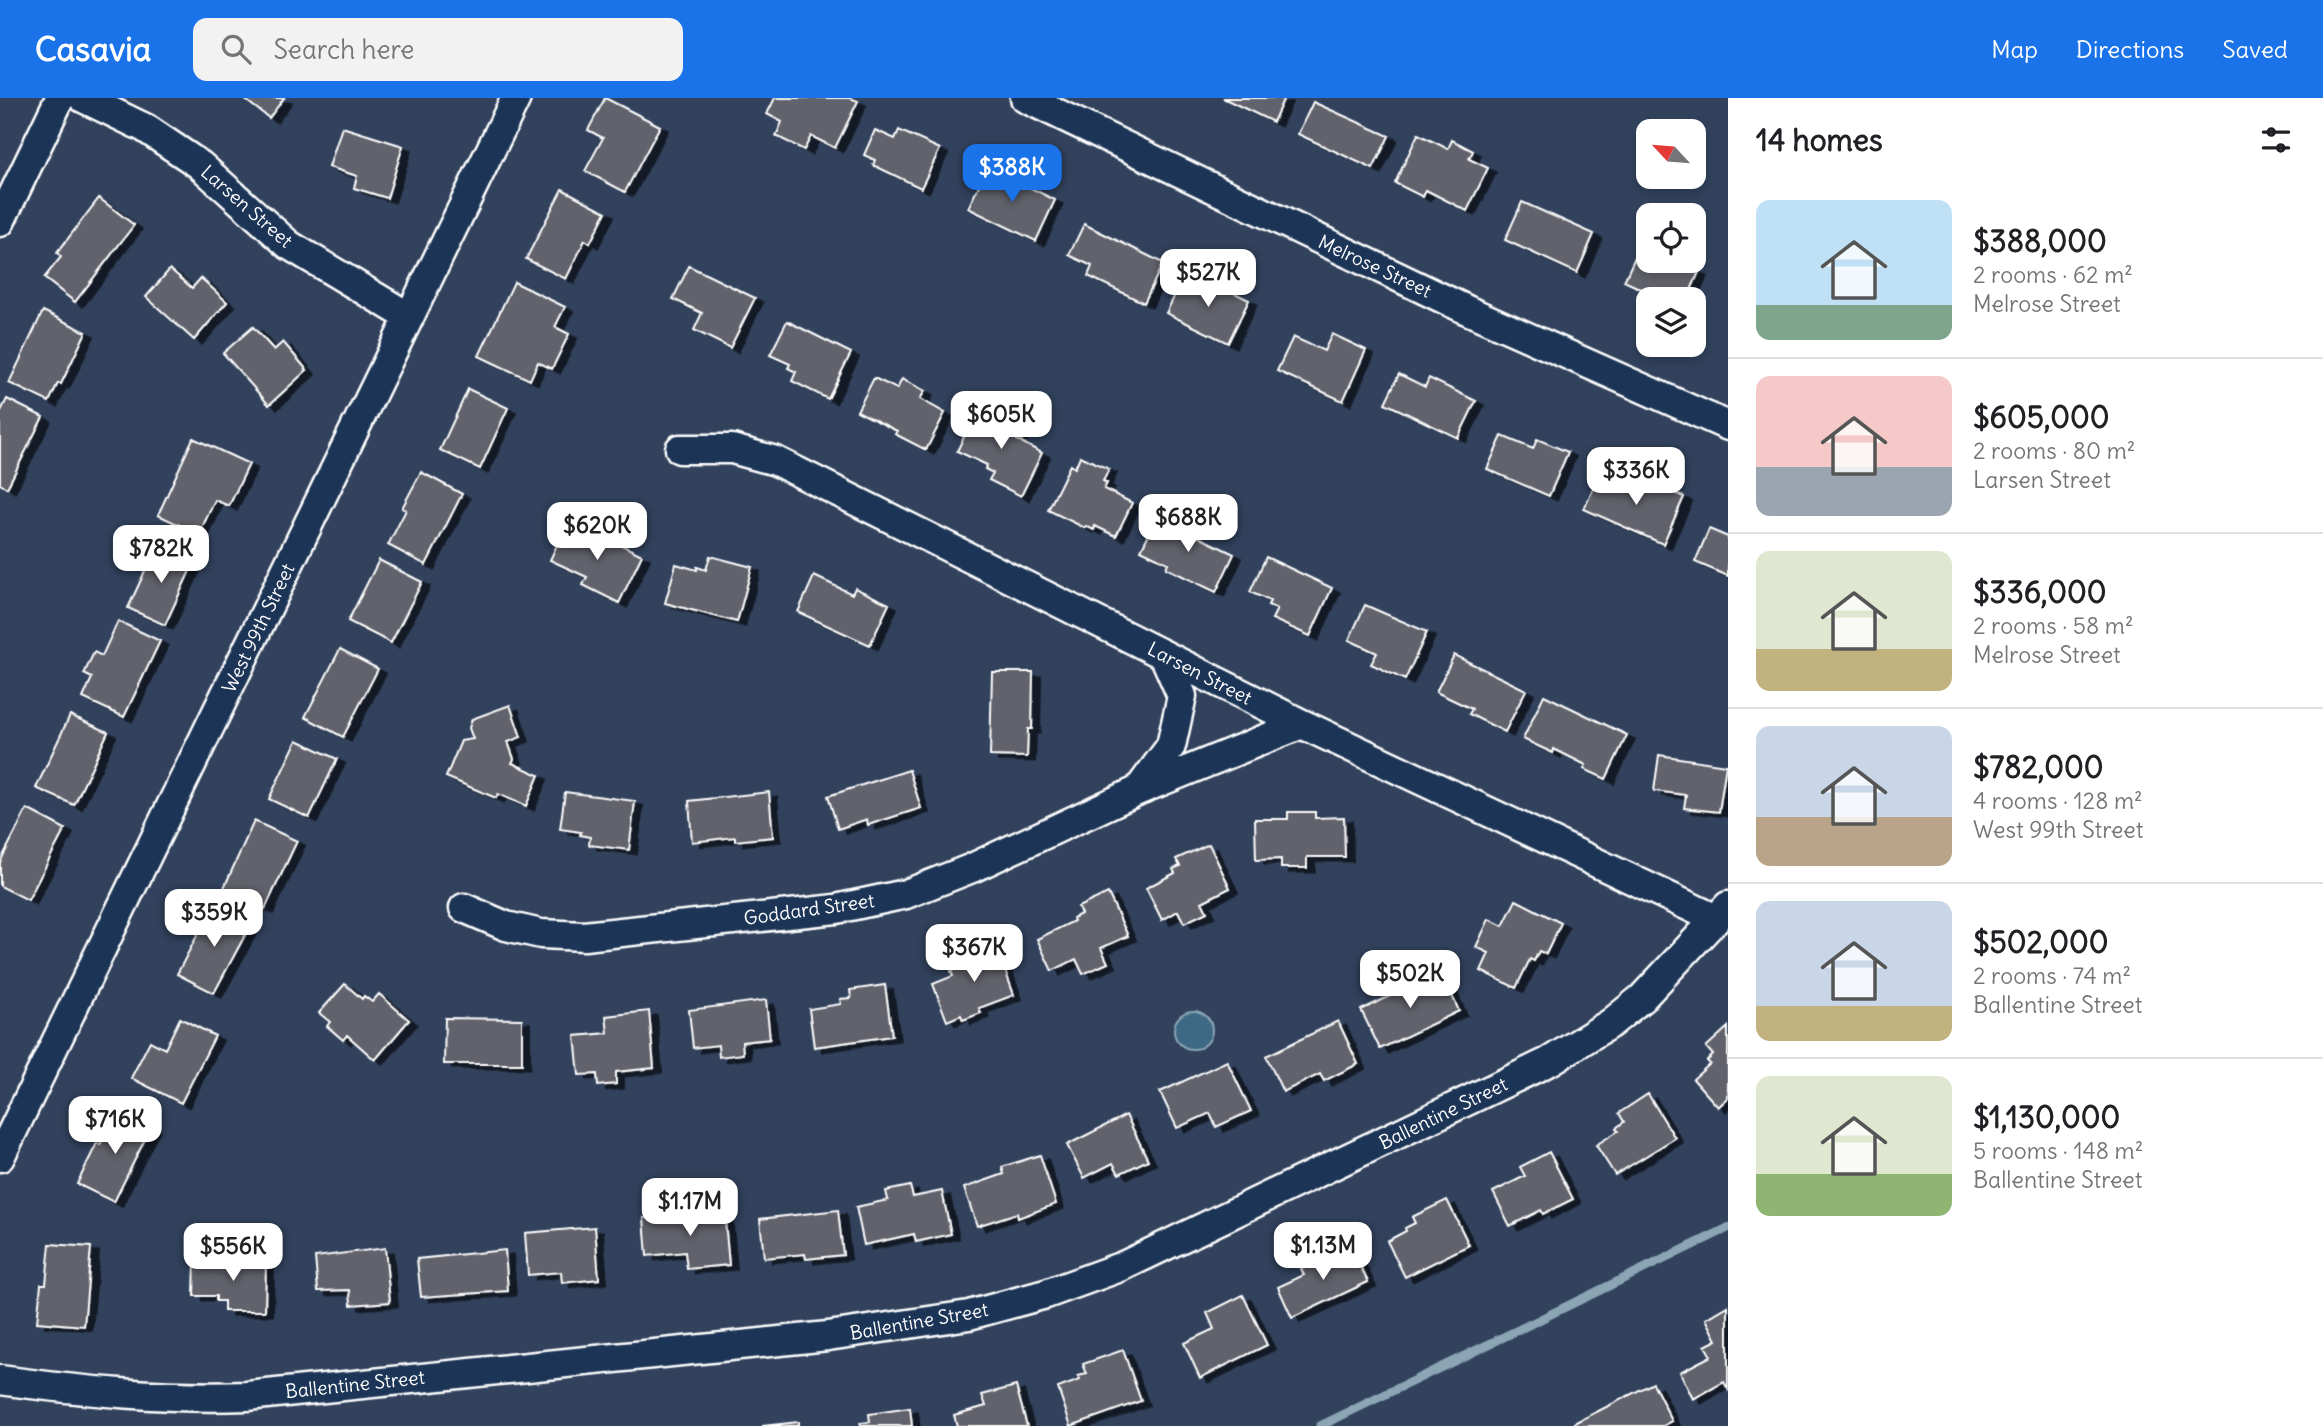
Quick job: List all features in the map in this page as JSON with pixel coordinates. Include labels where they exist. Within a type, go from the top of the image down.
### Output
[{"type":"street","points":[[0,222],[60,98]]},
{"type":"street","name":"Larsen Street","points":[[83,98],[156,135],[200,165],[289,245],[409,317]]},
{"type":"street","name":"West 99th Street","points":[[0,1157],[516,98]]},
{"type":"street","name":"Melrose Street","points":[[1025,98],[1467,310],[1728,426]]},
{"type":"street","name":"Larsen Street","points":[[680,449],[732,449],[776,461],[1302,724],[1722,913]]},
{"type":"street","name":"Goddard Street","points":[[1137,791],[1171,746],[1182,696],[1164,655]]},
{"type":"street","name":"Goddard Street","points":[[464,908],[506,926],[584,936],[836,909],[906,894],[972,868],[1137,791],[1302,724]]},
{"type":"street","name":"Ballentine Street","points":[[0,1380],[144,1395],[202,1398],[247,1395],[828,1336],[969,1315],[1046,1294],[1123,1266],[1550,1061],[1611,1023],[1642,998],[1722,913]]},
{"type":"water","points":[[1193,1011],[1206,1017],[1212,1030],[1206,1043],[1193,1049],[1180,1043],[1174,1030],[1180,1017]]},
{"type":"building","points":[[243,98],[284,98],[269,118]]},
{"type":"building","points":[[605,98],[660,126],[625,192],[585,171],[603,138],[588,130]]},
{"type":"building","points":[[775,98],[850,98],[858,101],[835,148],[811,136],[804,150],[776,136],[782,122],[767,114]]},
{"type":"building","points":[[1223,98],[1284,98],[1273,122]]},
{"type":"building","points":[[1313,102],[1389,136],[1373,169],[1298,134]]},
{"type":"building","points":[[342,127],[403,146],[387,198],[354,188],[357,176],[329,167]]},
{"type":"building","points":[[875,130],[895,139],[899,130],[940,149],[921,188],[873,165],[875,160],[864,155]]},
{"type":"building","points":[[1418,134],[1448,149],[1452,140],[1473,151],[1469,159],[1488,168],[1467,211],[1426,190],[1423,197],[1395,183]]},
{"type":"building","points":[[988,167],[1055,200],[1036,241],[968,208]]},
{"type":"building","points":[[562,189],[606,212],[590,243],[585,240],[566,279],[526,259]]},
{"type":"building","points":[[99,198],[134,225],[75,302],[44,278],[61,257],[57,253]]},
{"type":"building","points":[[1522,202],[1594,234],[1577,273],[1505,240]]},
{"type":"building","points":[[1084,224],[1163,263],[1144,303],[1088,276],[1092,266],[1069,255]]},
{"type":"building","points":[[1636,255],[1636,273],[1699,273],[1692,287],[1637,287],[1624,281]]},
{"type":"building","points":[[689,266],[755,298],[730,348],[694,330],[702,313],[673,299]]},
{"type":"building","points":[[170,269],[192,288],[201,278],[227,302],[194,340],[146,297]]},
{"type":"building","points":[[1183,279],[1210,292],[1214,283],[1249,300],[1228,343],[1166,313]]},
{"type":"building","points":[[514,282],[565,307],[555,327],[569,334],[552,369],[538,362],[530,380],[479,356]]},
{"type":"building","points":[[43,311],[86,332],[61,384],[58,383],[49,402],[9,383]]},
{"type":"building","points":[[787,321],[851,353],[828,399],[792,381],[796,372],[788,368],[790,364],[770,355]]},
{"type":"building","points":[[253,327],[274,350],[283,342],[307,370],[269,405],[223,353]]},
{"type":"building","points":[[1332,334],[1366,350],[1343,401],[1277,371],[1293,337],[1324,351]]},
{"type":"building","points":[[1399,374],[1425,387],[1429,378],[1476,401],[1458,438],[1385,403]]},
{"type":"building","points":[[874,378],[897,389],[902,379],[925,391],[920,399],[945,413],[926,450],[895,434],[897,431],[857,411]]},
{"type":"building","points":[[468,389],[508,408],[480,469],[440,450]]},
{"type":"building","points":[[7,399],[43,417],[7,488],[0,484],[0,413]]},
{"type":"building","points":[[996,411],[1024,425],[1017,440],[1042,453],[1021,496],[989,480],[993,473],[985,469],[987,465],[957,451],[974,417],[989,424]]},
{"type":"building","points":[[1502,436],[1533,449],[1537,439],[1568,452],[1549,496],[1487,469]]},
{"type":"building","points":[[193,438],[249,464],[229,506],[215,500],[199,534],[158,515]]},
{"type":"building","points":[[1080,456],[1109,469],[1103,481],[1107,483],[1104,489],[1132,503],[1116,536],[1095,526],[1094,530],[1086,526],[1085,528],[1048,510],[1070,465],[1075,468]]},
{"type":"building","points":[[421,472],[462,494],[426,565],[388,545],[406,510],[402,508]]},
{"type":"building","points":[[1600,473],[1643,493],[1649,481],[1684,497],[1663,544],[1584,509]]},
{"type":"building","points":[[1157,517],[1234,554],[1216,592],[1166,568],[1168,563],[1141,550]]},
{"type":"building","points":[[566,525],[604,543],[607,538],[642,555],[619,603],[583,585],[587,577],[550,560]]},
{"type":"building","points":[[1709,529],[1728,537],[1728,576],[1695,562]]},
{"type":"building","points":[[157,545],[194,562],[165,625],[128,608]]},
{"type":"building","points":[[710,556],[752,567],[737,622],[665,603],[676,564],[706,570]]},
{"type":"building","points":[[1266,557],[1332,588],[1310,636],[1272,619],[1277,609],[1268,605],[1270,601],[1250,592]]},
{"type":"building","points":[[379,560],[422,582],[391,643],[348,621]]},
{"type":"building","points":[[814,576],[852,594],[855,588],[889,604],[870,645],[798,612]]},
{"type":"building","points":[[1365,605],[1427,632],[1405,680],[1371,664],[1377,653],[1349,640]]},
{"type":"building","points":[[118,621],[160,641],[124,717],[83,698],[92,678],[84,674],[94,652],[102,656]]},
{"type":"building","points":[[340,649],[378,669],[343,737],[305,717]]},
{"type":"building","points":[[1454,655],[1526,690],[1505,732],[1469,714],[1472,709],[1436,692]]},
{"type":"building","points":[[992,672],[1033,672],[1032,729],[1028,729],[1027,757],[990,756]]},
{"type":"building","points":[[1544,695],[1627,735],[1606,779],[1584,769],[1586,765],[1554,749],[1553,753],[1523,739]]},
{"type":"building","points":[[510,705],[521,737],[508,742],[514,759],[512,763],[539,775],[526,806],[498,794],[496,798],[446,777],[461,741],[473,739],[469,728],[472,719]]},
{"type":"building","points":[[70,715],[108,732],[74,805],[36,788]]},
{"type":"building","points":[[297,740],[337,759],[309,818],[269,799]]},
{"type":"building","points":[[1659,755],[1726,765],[1719,812],[1684,808],[1686,795],[1654,791]]},
{"type":"building","points":[[909,770],[921,808],[868,825],[867,819],[838,829],[828,796]]},
{"type":"building","points":[[565,792],[635,801],[629,850],[589,845],[590,837],[580,835],[581,832],[560,829]]},
{"type":"building","points":[[769,792],[773,837],[735,841],[735,837],[692,842],[689,801]]},
{"type":"building","points":[[27,809],[65,829],[28,900],[0,886],[0,862]]},
{"type":"building","points":[[1288,812],[1315,812],[1315,818],[1344,817],[1345,857],[1307,857],[1307,868],[1281,868],[1281,859],[1256,860],[1255,819],[1288,819]]},
{"type":"building","points":[[254,821],[297,841],[265,909],[223,890]]},
{"type":"building","points":[[1209,844],[1230,888],[1202,902],[1207,912],[1184,923],[1178,911],[1162,920],[1146,888],[1175,873],[1173,869],[1180,866],[1176,859]]},
{"type":"building","points":[[1108,893],[1128,936],[1101,948],[1108,963],[1083,974],[1076,959],[1052,971],[1037,939],[1074,921],[1073,918],[1081,914],[1078,907]]},
{"type":"building","points":[[1516,900],[1561,923],[1546,954],[1539,951],[1534,961],[1530,959],[1516,988],[1481,971],[1489,953],[1476,947],[1489,919],[1503,926]]},
{"type":"building","points":[[213,905],[251,924],[214,993],[177,974]]},
{"type":"building","points":[[995,943],[1014,995],[979,1008],[981,1013],[963,1020],[961,1015],[947,1021],[933,984],[953,976],[951,971],[959,968],[955,959]]},
{"type":"building","points":[[1441,971],[1459,1011],[1380,1049],[1361,1010]]},
{"type":"building","points":[[345,984],[362,999],[364,996],[372,1002],[379,994],[409,1020],[375,1060],[347,1035],[343,1040],[327,1026],[330,1022],[319,1013]]},
{"type":"building","points":[[885,985],[892,1036],[814,1047],[809,1009],[841,1004],[840,999],[851,998],[850,990]]},
{"type":"building","points":[[766,1000],[770,1039],[742,1042],[743,1054],[719,1057],[718,1045],[693,1048],[689,1010]]},
{"type":"building","points":[[649,1011],[654,1068],[616,1072],[616,1084],[598,1086],[597,1074],[579,1075],[575,1036],[608,1033],[606,1016]]},
{"type":"building","points":[[180,1018],[215,1036],[181,1103],[131,1078],[150,1041],[165,1049]]},
{"type":"building","points":[[445,1018],[522,1019],[522,1064],[444,1064]]},
{"type":"building","points":[[1338,1021],[1358,1064],[1324,1081],[1320,1074],[1283,1092],[1266,1056]]},
{"type":"building","points":[[1728,1027],[1728,1098],[1718,1107],[1693,1079],[1710,1064],[1707,1061],[1713,1055],[1706,1047]]},
{"type":"building","points":[[1227,1061],[1251,1111],[1216,1127],[1210,1113],[1177,1128],[1160,1092]]},
{"type":"building","points":[[1648,1094],[1675,1138],[1615,1175],[1596,1145],[1618,1131],[1616,1128],[1624,1122],[1619,1113]]},
{"type":"building","points":[[118,1108],[152,1125],[114,1202],[77,1184]]},
{"type":"building","points":[[1126,1115],[1148,1160],[1119,1174],[1113,1163],[1084,1178],[1067,1145]]},
{"type":"building","points":[[1549,1152],[1573,1199],[1543,1214],[1541,1210],[1510,1226],[1493,1192],[1525,1176],[1520,1167]]},
{"type":"building","points":[[1040,1155],[1056,1204],[1018,1218],[1017,1213],[977,1226],[964,1188],[1004,1174],[1002,1167]]},
{"type":"building","points":[[910,1186],[913,1197],[942,1191],[951,1234],[916,1242],[914,1234],[864,1245],[856,1207],[888,1200],[886,1191]]},
{"type":"building","points":[[1447,1200],[1469,1245],[1405,1277],[1387,1241],[1415,1223],[1412,1217]]},
{"type":"building","points":[[724,1210],[729,1265],[687,1269],[685,1252],[647,1256],[644,1218]]},
{"type":"building","points":[[838,1210],[843,1255],[806,1259],[805,1254],[764,1258],[760,1219]]},
{"type":"building","points":[[595,1227],[599,1279],[562,1283],[561,1272],[528,1275],[525,1233]]},
{"type":"building","points":[[50,1244],[91,1247],[84,1326],[37,1322],[41,1284],[46,1284]]},
{"type":"building","points":[[1350,1245],[1368,1282],[1292,1318],[1278,1287],[1304,1275],[1301,1269]]},
{"type":"building","points":[[385,1248],[390,1302],[351,1305],[350,1290],[318,1291],[315,1257]]},
{"type":"building","points":[[505,1250],[508,1291],[421,1297],[417,1259]]},
{"type":"building","points":[[195,1259],[266,1260],[265,1311],[224,1311],[224,1301],[216,1301],[216,1296],[194,1296]]},
{"type":"building","points":[[1243,1295],[1267,1345],[1200,1378],[1184,1343],[1214,1329],[1207,1313]]},
{"type":"building","points":[[1728,1306],[1728,1389],[1724,1382],[1693,1399],[1680,1372],[1711,1356],[1705,1346],[1717,1340],[1706,1319]]},
{"type":"building","points":[[1123,1350],[1141,1401],[1071,1426],[1058,1388],[1080,1380],[1078,1376],[1087,1374],[1083,1364]]},
{"type":"building","points":[[1653,1383],[1672,1421],[1663,1426],[1577,1426],[1575,1423]]},
{"type":"building","points":[[1016,1386],[1027,1426],[957,1426],[954,1415],[986,1406],[982,1395]]},
{"type":"building","points":[[910,1408],[912,1426],[861,1426],[860,1423],[870,1422],[869,1414]]},
{"type":"building","points":[[798,1422],[798,1426],[762,1426]]},
{"type":"waterway","points":[[1320,1426],[1728,1228]]}]
